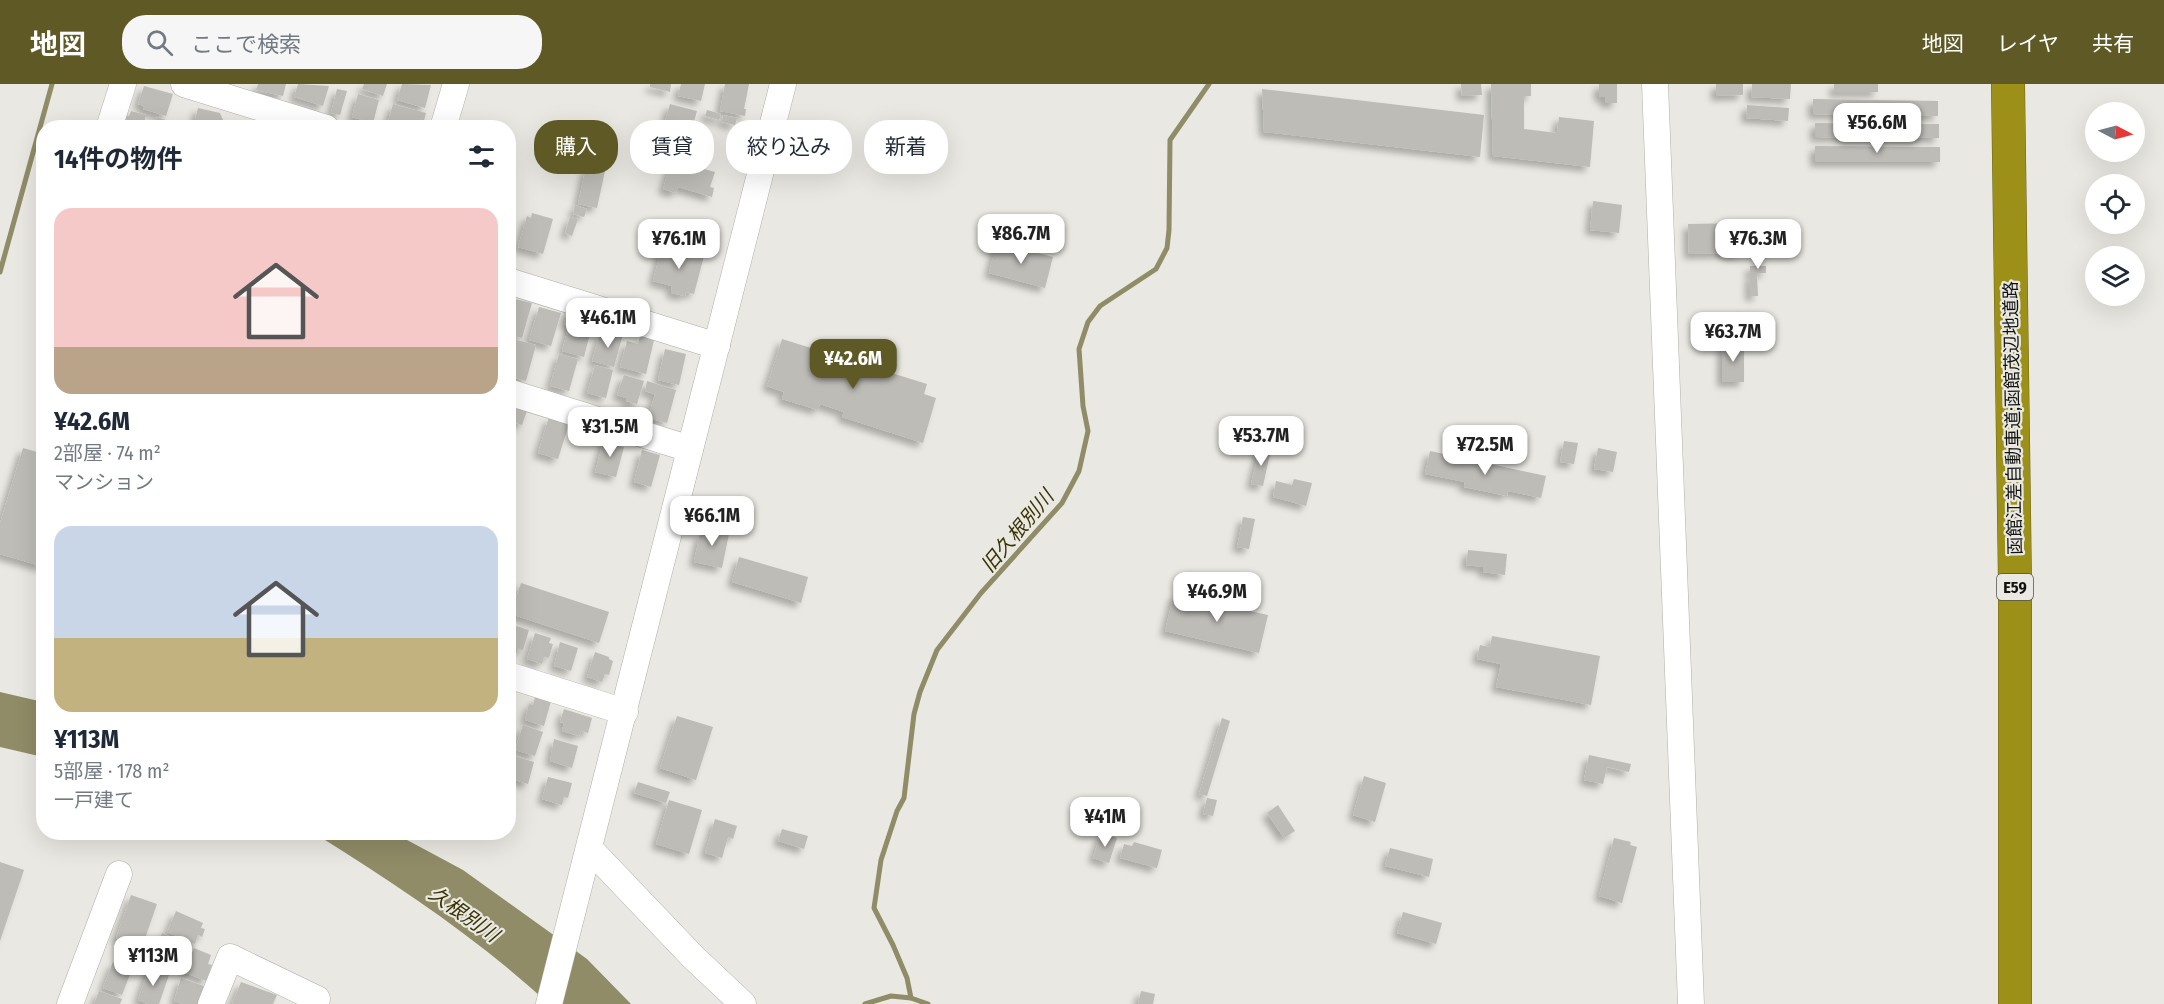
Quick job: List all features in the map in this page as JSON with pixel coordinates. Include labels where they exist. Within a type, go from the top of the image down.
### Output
[{"type":"highway","name":"函館江差自動車道;函館茂辺地道路","points":[[2008,84],[2015,585],[2015,1004]]},
{"type":"street","points":[[112,120],[123,84]]},
{"type":"street","points":[[184,84],[300,120]]},
{"type":"street","points":[[445,120],[456,84]]},
{"type":"street","points":[[549,1004],[783,84]]},
{"type":"street","points":[[1655,84],[1691,1004]]},
{"type":"street","points":[[516,283],[717,346]]},
{"type":"street","points":[[516,395],[690,449]]},
{"type":"street","points":[[516,678],[625,712]]},
{"type":"street","points":[[590,849],[693,957],[743,1004]]},
{"type":"street","points":[[70,1004],[119,874]]},
{"type":"street","points":[[212,1004],[230,957],[316,999],[315,1004]]},
{"type":"water","points":[[0,692],[36,700],[36,755],[0,747]]},
{"type":"water","name":"久根別川","points":[[325,840],[407,840],[463,870],[587,959],[631,1004],[549,1004],[466,935]]},
{"type":"building","points":[[258,84],[286,84],[283,96],[256,90]]},
{"type":"building","points":[[298,84],[329,86],[323,106],[294,97]]},
{"type":"building","points":[[364,84],[387,84],[383,96],[362,89]]},
{"type":"building","points":[[402,84],[431,85],[425,108],[397,100]]},
{"type":"building","points":[[650,84],[671,84],[670,92],[650,87]]},
{"type":"building","points":[[681,84],[705,84],[701,101],[678,96]]},
{"type":"building","points":[[725,84],[749,84],[744,109],[746,109],[745,116],[720,111]]},
{"type":"building","points":[[1461,84],[1481,84],[1482,95],[1462,96]]},
{"type":"building","points":[[1491,84],[1531,84],[1531,96],[1524,96],[1524,129],[1557,133],[1559,117],[1594,121],[1590,167],[1493,156]]},
{"type":"building","points":[[1599,84],[1617,84],[1617,103],[1605,103],[1605,97],[1599,97]]},
{"type":"building","points":[[1716,84],[1743,84],[1743,95],[1716,96]]},
{"type":"building","points":[[1752,84],[1791,84],[1790,99],[1751,97]]},
{"type":"building","points":[[1834,84],[1878,84],[1878,92],[1834,92]]},
{"type":"building","points":[[144,86],[173,94],[166,116],[143,109],[144,106],[138,104]]},
{"type":"building","points":[[337,89],[347,91],[340,115],[331,113]]},
{"type":"building","points":[[1262,89],[1484,115],[1480,157],[1264,132]]},
{"type":"building","points":[[358,94],[379,100],[374,120],[352,117]]},
{"type":"building","points":[[1813,99],[1938,101],[1938,116],[1813,114]]},
{"type":"building","points":[[393,104],[426,113],[424,120],[388,120]]},
{"type":"building","points":[[670,104],[697,111],[694,120],[665,120]]},
{"type":"building","points":[[1747,105],[1789,108],[1788,121],[1746,118]]},
{"type":"building","points":[[198,108],[220,113],[223,120],[195,120]]},
{"type":"building","points":[[707,110],[721,114],[719,120],[705,116]]},
{"type":"building","points":[[131,111],[146,115],[145,120],[124,120],[126,115],[129,116]]},
{"type":"building","points":[[723,115],[737,118],[736,120],[726,120],[726,123],[722,122]]},
{"type":"building","points":[[1815,123],[1939,124],[1939,138],[1815,137]]},
{"type":"building","points":[[1815,146],[1940,147],[1940,162],[1815,162]]},
{"type":"building","points":[[715,172],[710,187],[714,188],[712,197],[678,187],[676,193],[663,189],[668,174],[714,174]]},
{"type":"building","points":[[584,174],[604,174],[597,208],[578,204]]},
{"type":"building","points":[[1593,201],[1622,205],[1619,233],[1590,230]]},
{"type":"building","points":[[575,205],[587,209],[584,217],[573,214]]},
{"type":"building","points":[[532,213],[553,219],[543,254],[518,247],[527,216],[531,218]]},
{"type":"building","points":[[570,217],[578,219],[572,236],[565,233]]},
{"type":"building","points":[[1744,222],[1757,222],[1758,244],[1744,244]]},
{"type":"building","points":[[1740,223],[1740,253],[1689,254],[1688,224]]},
{"type":"building","points":[[1762,224],[1770,224],[1770,242],[1761,242]]},
{"type":"building","points":[[997,242],[1053,257],[1045,288],[989,273]]},
{"type":"building","points":[[662,246],[704,256],[694,294],[686,292],[685,296],[671,293],[672,286],[653,281]]},
{"type":"building","points":[[1750,266],[1766,266],[1766,273],[1750,273]]},
{"type":"building","points":[[1750,275],[1757,275],[1758,296],[1750,296]]},
{"type":"building","points":[[516,299],[532,303],[522,338],[516,337]]},
{"type":"building","points":[[539,307],[561,313],[551,346],[529,340]]},
{"type":"building","points":[[567,311],[580,314],[578,322],[592,326],[584,357],[562,351],[569,325],[564,324]]},
{"type":"building","points":[[1721,321],[1742,321],[1742,338],[1720,338]]},
{"type":"building","points":[[617,332],[623,334],[614,367],[592,361],[600,333],[615,337]]},
{"type":"building","points":[[640,336],[654,340],[646,374],[620,367],[627,341],[638,344]]},
{"type":"building","points":[[782,339],[927,384],[924,394],[936,398],[923,443],[842,417],[844,412],[820,404],[818,410],[782,399],[784,392],[767,386]]},
{"type":"building","points":[[516,340],[536,345],[526,381],[516,378]]},
{"type":"building","points":[[1722,344],[1744,344],[1744,382],[1722,382]]},
{"type":"building","points":[[665,349],[686,354],[679,385],[658,380]]},
{"type":"building","points":[[559,354],[578,359],[569,391],[550,386]]},
{"type":"building","points":[[595,365],[613,370],[606,398],[587,393]]},
{"type":"building","points":[[624,375],[644,381],[637,404],[617,395]]},
{"type":"building","points":[[647,381],[676,390],[667,423],[648,418],[655,394],[645,391]]},
{"type":"building","points":[[516,404],[528,408],[522,425],[516,423]]},
{"type":"building","points":[[549,417],[569,424],[558,459],[538,453]]},
{"type":"building","points":[[604,439],[617,442],[616,445],[624,447],[616,477],[595,472]]},
{"type":"building","points":[[1564,441],[1578,443],[1574,464],[1560,462]]},
{"type":"building","points":[[1260,447],[1271,449],[1263,486],[1251,484]]},
{"type":"building","points":[[23,448],[36,452],[36,565],[0,554],[0,523]]},
{"type":"building","points":[[1598,448],[1617,452],[1613,472],[1594,469]]},
{"type":"building","points":[[642,450],[660,455],[651,487],[634,482]]},
{"type":"building","points":[[1430,451],[1546,476],[1541,498],[1508,491],[1507,496],[1464,487],[1465,482],[1425,474]]},
{"type":"building","points":[[1294,479],[1312,483],[1306,506],[1273,497],[1276,481],[1292,485]]},
{"type":"building","points":[[704,509],[719,513],[717,523],[702,520]]},
{"type":"building","points":[[1243,517],[1255,519],[1249,549],[1237,547]]},
{"type":"building","points":[[709,525],[730,529],[722,568],[694,562],[700,533],[707,534]]},
{"type":"building","points":[[1468,550],[1507,554],[1505,575],[1483,572],[1483,567],[1466,565]]},
{"type":"building","points":[[739,557],[808,577],[801,603],[732,582]]},
{"type":"building","points":[[521,583],[609,612],[599,643],[516,616],[516,598]]},
{"type":"building","points":[[1174,594],[1268,615],[1259,653],[1165,631]]},
{"type":"building","points":[[516,626],[529,630],[523,650],[518,649],[516,655]]},
{"type":"building","points":[[535,633],[551,638],[549,643],[553,644],[549,658],[544,657],[542,664],[527,659]]},
{"type":"building","points":[[1492,636],[1600,656],[1591,705],[1496,687],[1501,664],[1477,659],[1480,645],[1490,647]]},
{"type":"building","points":[[560,642],[578,648],[571,671],[554,666]]},
{"type":"building","points":[[595,652],[613,661],[609,675],[605,674],[602,682],[587,677]]},
{"type":"building","points":[[535,697],[551,701],[544,726],[525,720],[529,704],[533,705]]},
{"type":"building","points":[[564,709],[592,718],[588,733],[581,731],[579,736],[562,731],[564,723],[560,722]]},
{"type":"building","points":[[677,716],[713,727],[696,780],[660,768]]},
{"type":"building","points":[[1222,718],[1230,721],[1207,796],[1199,794]]},
{"type":"building","points":[[523,725],[543,732],[535,756],[516,750]]},
{"type":"building","points":[[554,739],[578,746],[572,768],[550,761]]},
{"type":"building","points":[[1589,755],[1631,764],[1629,772],[1607,767],[1603,784],[1584,780]]},
{"type":"building","points":[[516,757],[534,762],[528,784],[516,780]]},
{"type":"building","points":[[1364,776],[1386,783],[1375,822],[1353,815]]},
{"type":"building","points":[[548,777],[572,783],[568,798],[564,797],[562,805],[542,799]]},
{"type":"building","points":[[638,782],[670,792],[666,803],[634,793]]},
{"type":"building","points":[[1207,798],[1217,800],[1213,816],[1203,814]]},
{"type":"building","points":[[669,800],[702,810],[689,854],[656,844]]},
{"type":"building","points":[[1278,805],[1295,831],[1284,838],[1267,813]]},
{"type":"building","points":[[715,819],[737,826],[733,839],[728,837],[722,858],[705,853]]},
{"type":"building","points":[[782,829],[808,836],[804,849],[778,841]]},
{"type":"building","points":[[1101,833],[1117,838],[1109,863],[1093,858]]},
{"type":"building","points":[[1614,838],[1631,842],[1630,845],[1637,847],[1622,903],[1599,896]]},
{"type":"building","points":[[1134,842],[1162,850],[1157,868],[1120,858],[1124,844],[1132,846]]},
{"type":"building","points":[[1390,848],[1433,859],[1429,877],[1385,866]]},
{"type":"building","points":[[0,862],[24,870],[0,941]]},
{"type":"building","points":[[131,895],[157,904],[142,947],[116,938]]},
{"type":"building","points":[[176,911],[203,923],[201,928],[205,929],[202,937],[198,935],[195,944],[167,932]]},
{"type":"building","points":[[1403,912],[1442,923],[1436,944],[1397,933]]},
{"type":"building","points":[[162,933],[185,943],[175,968],[152,959]]},
{"type":"building","points":[[194,948],[211,955],[208,964],[212,965],[206,981],[184,972]]},
{"type":"building","points":[[113,962],[132,969],[122,995],[103,988]]},
{"type":"building","points":[[149,968],[169,975],[159,1004],[148,1004],[138,1000]]},
{"type":"building","points":[[181,978],[204,986],[198,1004],[183,1004],[174,1001]]},
{"type":"building","points":[[241,982],[277,995],[273,1004],[232,1004]]},
{"type":"building","points":[[99,991],[122,999],[120,1004],[94,1004]]},
{"type":"building","points":[[1141,991],[1155,994],[1153,1004],[1138,1004]]},
{"type":"waterway","points":[[42,120],[52,84]]},
{"type":"waterway","name":"旧久根別川","points":[[928,1004],[911,998],[907,978],[874,908],[881,860],[897,811],[904,798],[914,714],[920,692],[937,650],[981,593],[1062,503],[1079,471],[1088,431],[1083,406],[1079,349],[1088,322],[1100,306],[1156,269],[1167,248],[1170,140],[1209,84]]},
{"type":"waterway","points":[[0,272],[36,142]]},
{"type":"waterway","points":[[865,1004],[891,996],[911,998]]}]
